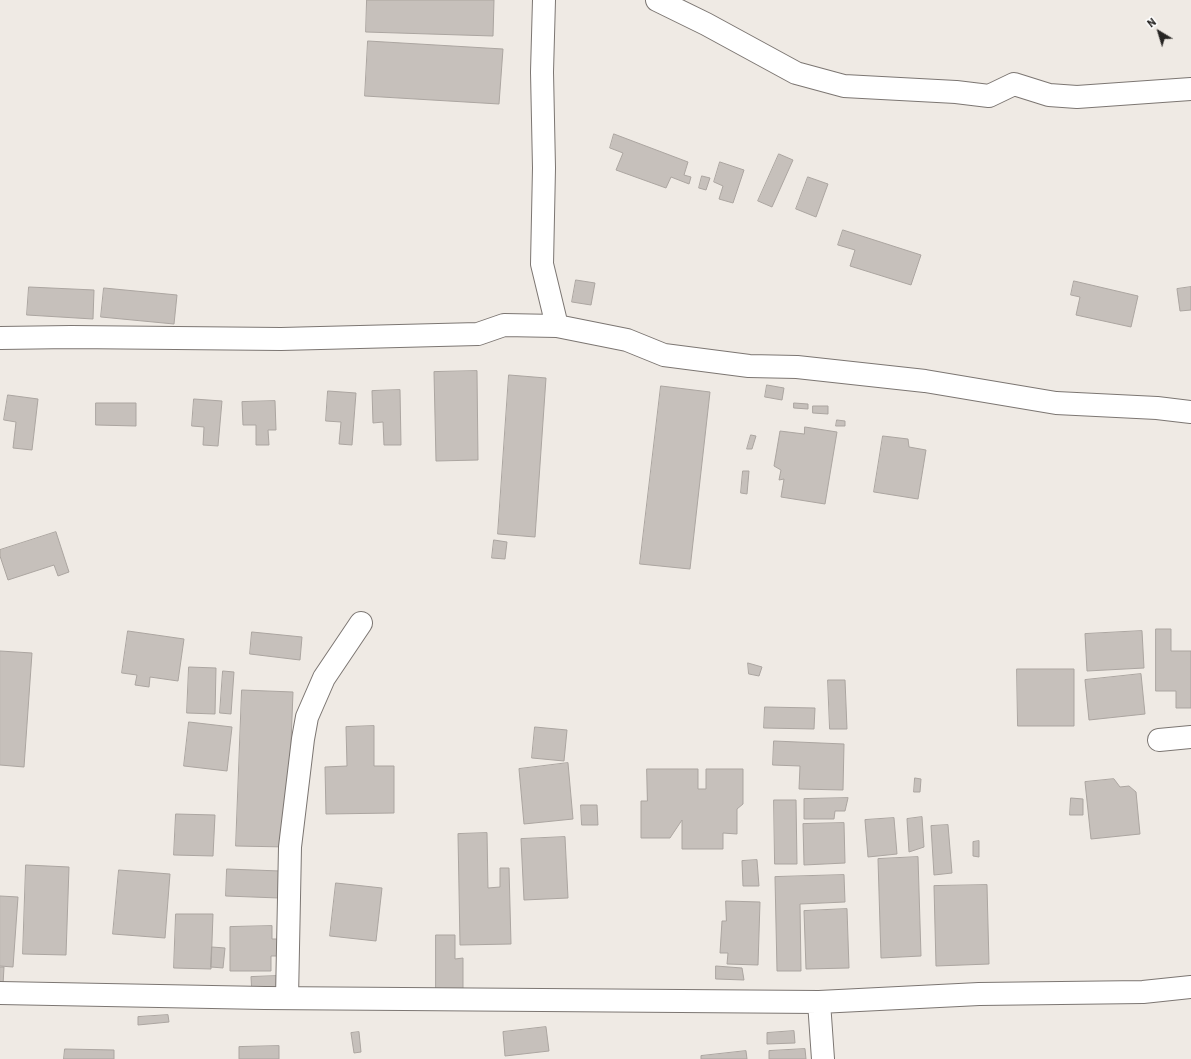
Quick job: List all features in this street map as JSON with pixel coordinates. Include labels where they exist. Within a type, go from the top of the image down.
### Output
[{"type":"street","points":[[544,0],[542,72],[544,168],[542,264],[557,326]]},
{"type":"street","points":[[657,0],[706,24],[796,73],[844,86],[956,92],[989,96],[1014,84],[1048,95],[1077,97],[1191,89]]},
{"type":"street","points":[[0,338],[313,338],[478,334],[504,325],[557,326],[627,340],[664,355],[749,366],[797,367],[925,381],[1056,403],[1157,408],[1191,412]]},
{"type":"street","points":[[287,998],[290,847],[307,717],[324,678],[361,624]]},
{"type":"street","points":[[1158,740],[1191,737]]},
{"type":"street","points":[[0,993],[287,998],[819,1002],[979,994],[1143,992],[1191,987]]},
{"type":"street","points":[[819,1002],[823,1059]]},
{"type":"building","points":[[367,0],[494,0],[493,36],[366,32]]},
{"type":"building","points":[[368,41],[503,49],[499,104],[365,96]]},
{"type":"building","points":[[614,134],[688,162],[684,175],[691,177],[689,184],[671,177],[666,188],[616,170],[623,153],[610,148]]},
{"type":"building","points":[[779,154],[793,160],[772,207],[758,201]]},
{"type":"building","points":[[720,162],[744,170],[733,203],[719,199],[723,186],[714,182]]},
{"type":"building","points":[[702,176],[710,178],[706,190],[699,188]]},
{"type":"building","points":[[808,177],[828,184],[816,217],[796,209]]},
{"type":"building","points":[[843,230],[921,255],[911,285],[850,266],[855,250],[838,245]]},
{"type":"building","points":[[576,280],[595,283],[591,305],[572,302]]},
{"type":"building","points":[[1074,281],[1138,296],[1131,327],[1076,315],[1080,297],[1071,295]]},
{"type":"building","points":[[29,287],[94,290],[93,319],[27,315]]},
{"type":"building","points":[[1191,287],[1191,310],[1180,311],[1177,289]]},
{"type":"building","points":[[104,288],[177,295],[174,324],[101,317]]},
{"type":"building","points":[[477,371],[478,460],[436,461],[434,372]]},
{"type":"building","points":[[509,375],[546,378],[535,537],[498,534]]},
{"type":"building","points":[[767,385],[784,388],[782,400],[765,397]]},
{"type":"building","points":[[661,386],[710,392],[690,569],[640,564]]},
{"type":"building","points":[[400,390],[401,445],[384,445],[383,422],[373,423],[372,391]]},
{"type":"building","points":[[328,391],[356,393],[352,445],[339,444],[341,422],[326,421]]},
{"type":"building","points":[[8,395],[38,399],[32,450],[13,448],[16,422],[4,420]]},
{"type":"building","points":[[194,399],[222,401],[218,446],[203,445],[204,427],[192,426]]},
{"type":"building","points":[[275,401],[276,430],[268,430],[269,445],[256,445],[256,425],[243,425],[242,402]]},
{"type":"building","points":[[96,403],[136,403],[136,426],[96,425]]},
{"type":"building","points":[[794,403],[808,404],[808,409],[794,408]]},
{"type":"building","points":[[813,406],[828,406],[828,414],[813,413]]},
{"type":"building","points":[[837,420],[845,421],[845,426],[836,426]]},
{"type":"building","points":[[805,427],[837,432],[825,504],[781,497],[784,479],[779,480],[781,470],[774,466],[780,431],[804,434]]},
{"type":"building","points":[[751,435],[756,436],[752,449],[747,449]]},
{"type":"building","points":[[883,436],[908,439],[909,447],[926,450],[918,499],[874,492]]},
{"type":"building","points":[[743,471],[749,471],[747,494],[741,493]]},
{"type":"building","points":[[56,532],[69,572],[58,576],[54,565],[8,580],[0,556],[0,550]]},
{"type":"building","points":[[494,540],[507,542],[505,559],[492,558]]},
{"type":"building","points":[[1156,629],[1171,629],[1171,651],[1191,651],[1191,708],[1176,708],[1176,691],[1156,691]]},
{"type":"building","points":[[128,631],[184,639],[178,681],[150,677],[149,687],[135,685],[137,675],[122,673]]},
{"type":"building","points":[[1142,631],[1144,668],[1087,671],[1085,634]]},
{"type":"building","points":[[252,632],[302,637],[300,660],[250,654]]},
{"type":"building","points":[[0,651],[32,653],[24,767],[0,765]]},
{"type":"building","points":[[748,663],[762,667],[759,676],[749,674]]},
{"type":"building","points":[[189,667],[216,668],[215,714],[187,713]]},
{"type":"building","points":[[1017,669],[1074,669],[1074,726],[1018,726]]},
{"type":"building","points":[[223,671],[234,672],[231,714],[220,713]]},
{"type":"building","points":[[1141,674],[1145,714],[1089,720],[1085,680]]},
{"type":"building","points":[[828,680],[845,680],[847,729],[830,729]]},
{"type":"building","points":[[242,690],[293,692],[287,847],[236,846]]},
{"type":"building","points":[[765,707],[815,708],[814,729],[764,728]]},
{"type":"building","points":[[189,722],[232,727],[227,771],[184,766]]},
{"type":"building","points":[[374,726],[374,766],[394,766],[394,813],[326,814],[325,767],[347,766],[346,727]]},
{"type":"building","points":[[535,727],[567,730],[564,761],[532,758]]},
{"type":"building","points":[[774,741],[844,744],[843,790],[799,789],[800,766],[773,765]]},
{"type":"building","points":[[568,763],[573,819],[524,824],[519,769]]},
{"type":"building","points":[[647,769],[698,769],[698,789],[706,789],[706,769],[743,769],[743,804],[737,809],[737,834],[723,833],[723,849],[682,849],[682,820],[670,838],[641,838],[641,801],[647,801]]},
{"type":"building","points":[[915,778],[921,779],[920,792],[914,792]]},
{"type":"building","points":[[1114,779],[1120,787],[1129,786],[1136,792],[1140,834],[1091,839],[1085,782]]},
{"type":"building","points":[[848,798],[845,811],[835,811],[834,819],[804,819],[804,799]]},
{"type":"building","points":[[1071,798],[1083,799],[1083,815],[1070,815]]},
{"type":"building","points":[[774,800],[796,800],[797,864],[775,864]]},
{"type":"building","points":[[581,805],[597,805],[598,825],[582,825]]},
{"type":"building","points":[[176,814],[215,815],[213,856],[174,855]]},
{"type":"building","points":[[922,817],[924,847],[909,852],[907,819]]},
{"type":"building","points":[[894,818],[897,854],[868,857],[865,820]]},
{"type":"building","points":[[844,823],[845,863],[804,865],[803,824]]},
{"type":"building","points":[[948,825],[952,873],[934,875],[931,826]]},
{"type":"building","points":[[487,833],[488,888],[500,887],[500,868],[509,868],[511,944],[460,945],[458,834]]},
{"type":"building","points":[[565,837],[568,898],[524,900],[521,839]]},
{"type":"building","points":[[979,841],[979,857],[973,856],[973,842]]},
{"type":"building","points":[[918,857],[921,956],[881,958],[878,859]]},
{"type":"building","points":[[757,860],[759,886],[743,886],[742,861]]},
{"type":"building","points":[[26,865],[69,867],[66,955],[23,954]]},
{"type":"building","points":[[227,869],[280,871],[279,898],[226,896]]},
{"type":"building","points":[[119,870],[170,874],[165,938],[113,934]]},
{"type":"building","points":[[844,875],[845,902],[800,904],[801,971],[777,971],[775,877]]},
{"type":"building","points":[[336,883],[382,888],[376,941],[330,936]]},
{"type":"building","points":[[987,885],[989,964],[936,966],[934,886]]},
{"type":"building","points":[[0,896],[18,897],[13,967],[0,966]]},
{"type":"building","points":[[726,901],[760,902],[758,965],[727,964],[728,953],[720,953],[722,921],[726,921]]},
{"type":"building","points":[[847,909],[849,968],[806,969],[804,911]]},
{"type":"building","points":[[176,914],[213,914],[211,969],[174,968]]},
{"type":"building","points":[[272,926],[272,939],[283,939],[283,956],[271,956],[271,971],[230,971],[230,927]]},
{"type":"building","points":[[436,935],[455,935],[455,959],[463,958],[463,999],[436,999]]},
{"type":"building","points":[[212,947],[225,948],[223,968],[211,967]]},
{"type":"building","points":[[716,966],[742,968],[744,980],[716,979]]},
{"type":"building","points":[[0,967],[4,967],[3,985],[0,985]]},
{"type":"building","points":[[277,976],[278,994],[252,995],[251,977]]},
{"type":"building","points":[[168,1015],[169,1022],[138,1025],[138,1017]]},
{"type":"building","points":[[546,1027],[549,1051],[505,1056],[503,1032]]},
{"type":"building","points":[[794,1031],[795,1043],[767,1044],[767,1033]]},
{"type":"building","points":[[359,1032],[361,1052],[354,1053],[351,1033]]},
{"type":"building","points":[[279,1046],[279,1059],[239,1059],[239,1047]]},
{"type":"building","points":[[65,1049],[114,1050],[114,1059],[64,1059]]},
{"type":"building","points":[[805,1049],[806,1059],[769,1059],[769,1051]]},
{"type":"building","points":[[746,1051],[747,1059],[701,1059],[701,1056]]}]
